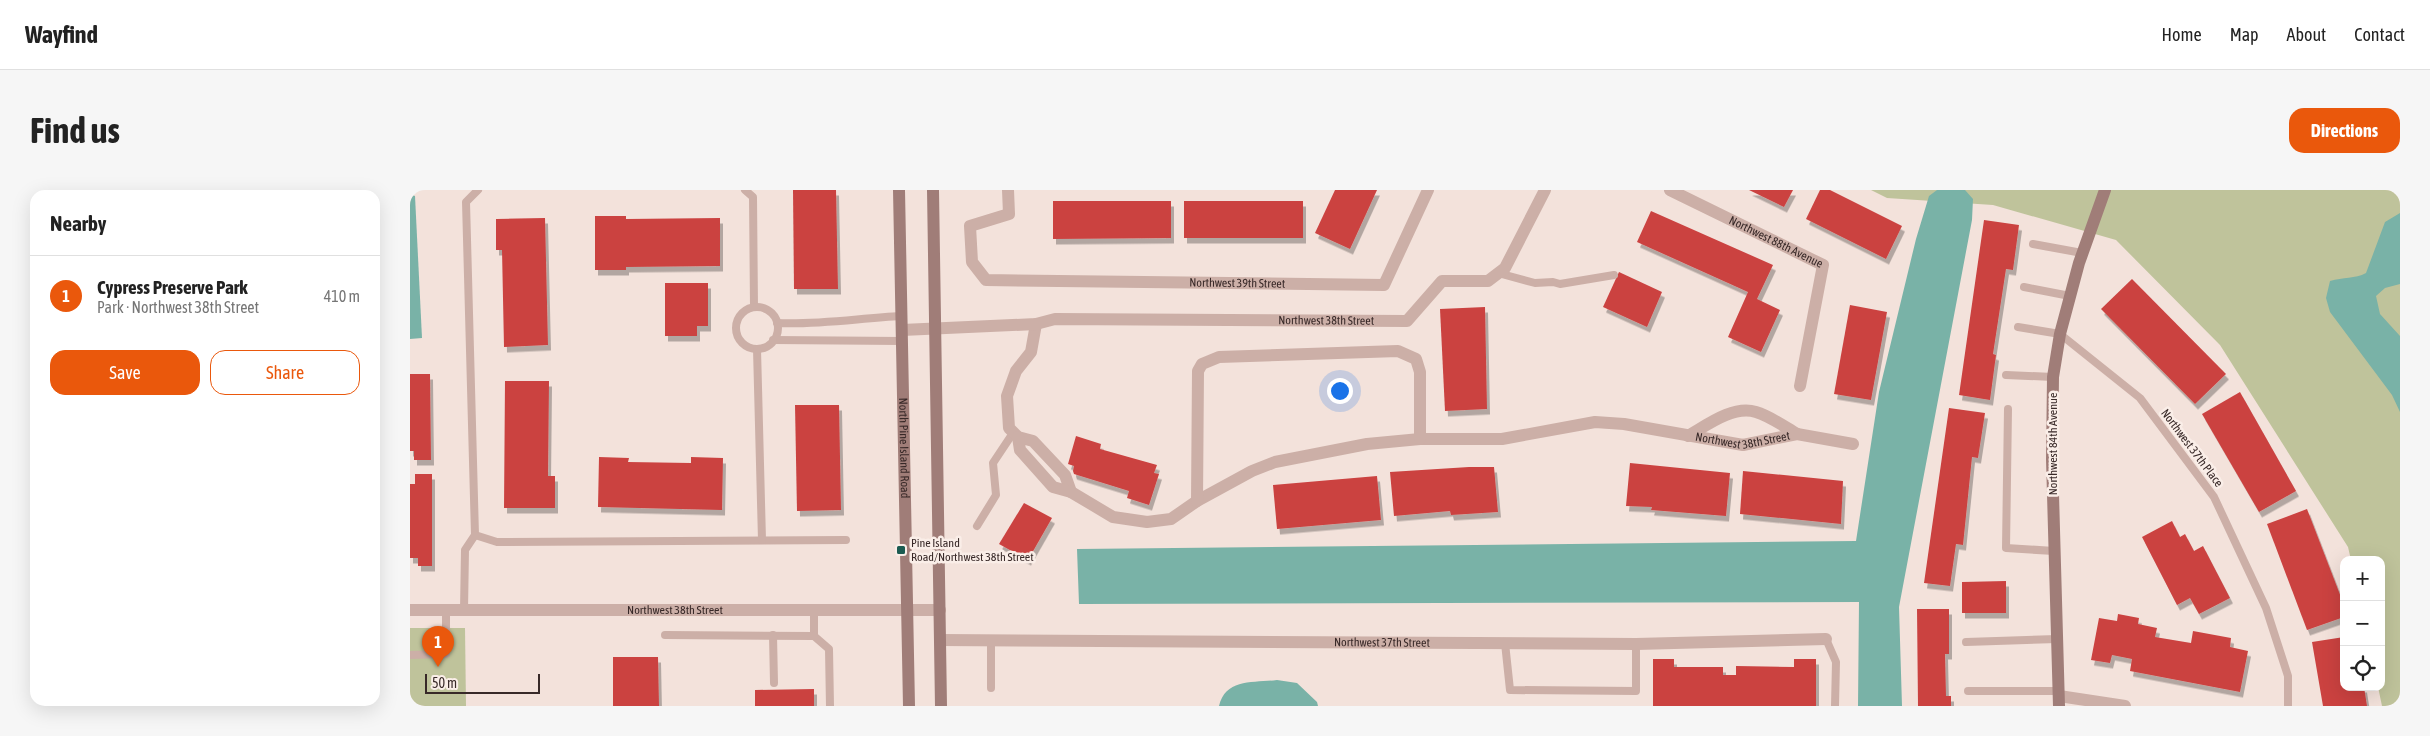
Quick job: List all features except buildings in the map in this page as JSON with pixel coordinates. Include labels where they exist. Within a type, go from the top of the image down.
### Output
[{"type":"main road","name":"North Pine Island Road","points":[[899,190],[909,706]]},
{"type":"main road","points":[[933,190],[941,706]]},
{"type":"main road","name":"Northwest 84th Avenue","points":[[2059,697],[2052,459],[2053,377],[2060,334],[2070,296],[2082,253],[2105,190]]},
{"type":"street","name":"Northwest 39th Street","points":[[1008,190],[1009,214],[970,226],[972,262],[986,280],[1384,285],[1428,190]]},
{"type":"street","points":[[1498,273],[1506,268],[1545,190]]},
{"type":"street","name":"Northwest 88th Avenue","points":[[1670,190],[1824,265],[1800,386]]},
{"type":"street","name":"Northwest 38th Street","points":[[902,335],[935,328],[1036,324],[1055,319],[1407,321],[1442,281],[1488,281],[1498,273]]},
{"type":"street","points":[[1016,435],[1009,428],[1007,396],[1016,371],[1031,352],[1036,324]]},
{"type":"street","points":[[1197,501],[1198,371],[1202,364],[1219,357],[1398,351],[1416,359],[1420,372],[1420,439]]},
{"type":"street","name":"Northwest 38th Street","points":[[1688,436],[1723,416],[1738,411],[1756,412],[1797,434],[1853,444]]},
{"type":"street","name":"Northwest 38th Street","points":[[1016,435],[1033,441],[1065,475],[1071,492],[1113,517],[1147,522],[1171,518],[1197,501],[1252,471],[1275,462],[1367,444],[1420,439],[1502,439],[1595,422],[1624,424],[1743,445],[1797,434]]},
{"type":"street","name":"Northwest 38th Street","points":[[410,610],[940,610]]},
{"type":"street","name":"Northwest 37th Street","points":[[940,640],[1636,644],[1826,639]]},
{"type":"street","points":[[2059,697],[2125,706]]},
{"type":"lane","points":[[464,610],[465,550],[475,535],[466,202],[478,190]]},
{"type":"lane","points":[[745,190],[753,197],[754,307]]},
{"type":"lane","points":[[2033,244],[2082,253]]},
{"type":"lane","points":[[1498,273],[1535,283],[1553,282],[1560,284],[1614,275]]},
{"type":"lane","points":[[2024,287],[2070,296]]},
{"type":"lane","points":[[754,307],[771,313],[777,323],[778,329],[774,340],[769,345],[757,348],[745,345],[740,340],[736,327],[741,314],[754,307]]},
{"type":"lane","points":[[777,323],[803,324],[901,316]]},
{"type":"lane","points":[[2018,328],[2060,334]]},
{"type":"lane","name":"Northwest 37th Place","points":[[2060,334],[2140,398],[2214,497],[2266,608],[2288,676],[2288,706]]},
{"type":"lane","points":[[774,340],[902,335]]},
{"type":"lane","points":[[757,348],[762,540]]},
{"type":"lane","points":[[2006,375],[2053,377]]},
{"type":"lane","points":[[2008,409],[2006,548],[2054,551]]},
{"type":"lane","points":[[977,526],[996,495],[993,463],[1016,435]]},
{"type":"lane","points":[[475,535],[497,542],[846,540]]},
{"type":"lane","points":[[410,654],[446,654],[446,610]]},
{"type":"lane","points":[[814,610],[814,636]]},
{"type":"lane","points":[[665,635],[814,636],[829,649],[830,706]]},
{"type":"lane","points":[[774,635],[774,683]]},
{"type":"lane","points":[[1826,639],[1836,662],[1834,706]]},
{"type":"lane","points":[[1966,642],[2057,639]]},
{"type":"lane","points":[[991,640],[991,688]]},
{"type":"lane","points":[[1505,643],[1510,690],[1636,691],[1636,644]]},
{"type":"lane","points":[[1968,691],[2059,697]]},
{"type":"green space","points":[[1871,190],[2400,190],[2400,706],[2382,706],[2379,691],[2385,691],[2385,556],[2350,556],[2348,547],[2220,345],[2116,240],[1993,205],[1887,198]]},
{"type":"green space","points":[[410,628],[465,628],[466,706],[410,706]]},
{"type":"water","points":[[1937,190],[1965,190],[1973,199],[1972,220],[1899,607],[1902,706],[1858,706],[1859,602],[1079,604],[1077,549],[1856,541],[1879,392],[1916,239],[1929,196]]},
{"type":"water","points":[[410,194],[415,196],[422,338],[410,339]]},
{"type":"water","points":[[2400,213],[2400,284],[2385,288],[2376,296],[2380,314],[2400,336],[2400,412],[2392,395],[2330,312],[2326,298],[2330,281],[2366,273],[2385,222]]},
{"type":"water","points":[[1277,680],[1297,683],[1317,702],[1318,706],[1219,706],[1223,697],[1234,686],[1250,682]]},
{"type":"place","name":"Pine Island Road/Northwest 38th Street","points":[[901,550]]},
{"type":"place","name":"Cypress Preserve Park","points":[[438,667]]}]
